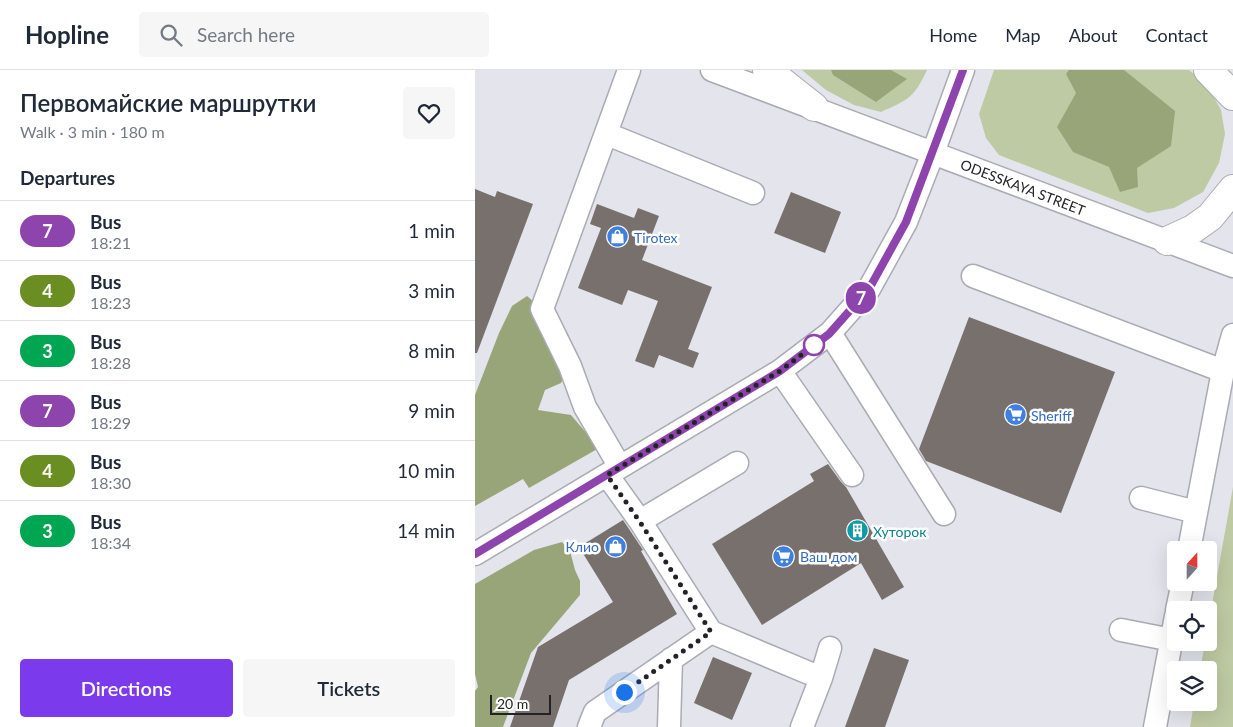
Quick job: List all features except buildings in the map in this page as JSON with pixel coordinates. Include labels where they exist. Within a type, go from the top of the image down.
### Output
[{"type":"main road","points":[[767,70],[814,107]]},
{"type":"main road","points":[[1208,70],[1233,96]]},
{"type":"main road","points":[[1167,241],[1193,229],[1209,217],[1233,190]]},
{"type":"street","points":[[629,70],[542,310],[571,366],[585,407],[640,522],[711,632],[821,678]]},
{"type":"street","name":"ODESSKAYA STREET","points":[[712,70],[1233,266]]},
{"type":"street","points":[[475,554],[780,371],[829,334],[869,289],[906,222],[963,70]]},
{"type":"street","points":[[607,134],[753,192]]},
{"type":"street","points":[[973,276],[1223,371]]},
{"type":"street","points":[[829,334],[944,514]]},
{"type":"street","points":[[1191,541],[1223,371],[1233,335]]},
{"type":"street","points":[[780,371],[853,475]]},
{"type":"street","points":[[640,522],[737,463]]},
{"type":"street","points":[[1141,498],[1196,512]]},
{"type":"street","points":[[1121,630],[1167,639]]},
{"type":"street","points":[[589,727],[595,712],[711,632]]},
{"type":"street","points":[[802,727],[821,678],[830,648]]},
{"type":"street","points":[[1155,727],[1170,651]]},
{"type":"street","points":[[671,659],[675,725]]},
{"type":"green space","points":[[802,70],[927,70],[918,87],[909,97],[881,112],[854,105],[826,90]]},
{"type":"green space","points":[[831,70],[891,70],[907,79],[876,102],[833,75]]},
{"type":"green space","points":[[994,70],[1189,70],[1206,83],[1221,110],[1225,134],[1219,163],[1203,192],[1174,208],[1148,213],[999,155],[986,138],[979,114]]},
{"type":"green space","points":[[1069,70],[1124,70],[1175,111],[1171,146],[1137,168],[1138,187],[1120,192],[1109,167],[1073,152],[1057,127],[1076,93],[1066,74]]},
{"type":"green space","points":[[527,296],[542,309],[570,366],[561,383],[545,390],[538,410],[571,415],[599,448],[529,488],[523,479],[475,506],[475,395],[499,333],[512,306]]},
{"type":"green space","points":[[1233,487],[1233,727],[1190,727],[1193,711],[1217,711],[1217,661],[1202,661],[1204,651],[1217,651],[1217,601],[1213,601],[1214,591],[1217,591],[1217,576]]},
{"type":"green space","points":[[562,542],[570,551],[580,581],[580,595],[531,653],[503,727],[475,727],[475,691],[478,687],[475,674],[475,584],[534,550]]},
{"type":"bus line","name":"7","points":[[475,554],[780,371],[829,334],[869,289],[906,222],[963,70]]},
{"type":"place","name":"Tirotex","points":[[618,237]]},
{"type":"place","name":"Sheriff","points":[[1015,415]]},
{"type":"place","name":"Хуторок","points":[[857,531]]},
{"type":"place","name":"Клио","points":[[615,546]]},
{"type":"place","name":"Ваш дом","points":[[784,556]]},
{"type":"route","points":[[624,692],[711,632],[640,522],[607,475],[780,371],[817,343],[814,345]]}]
